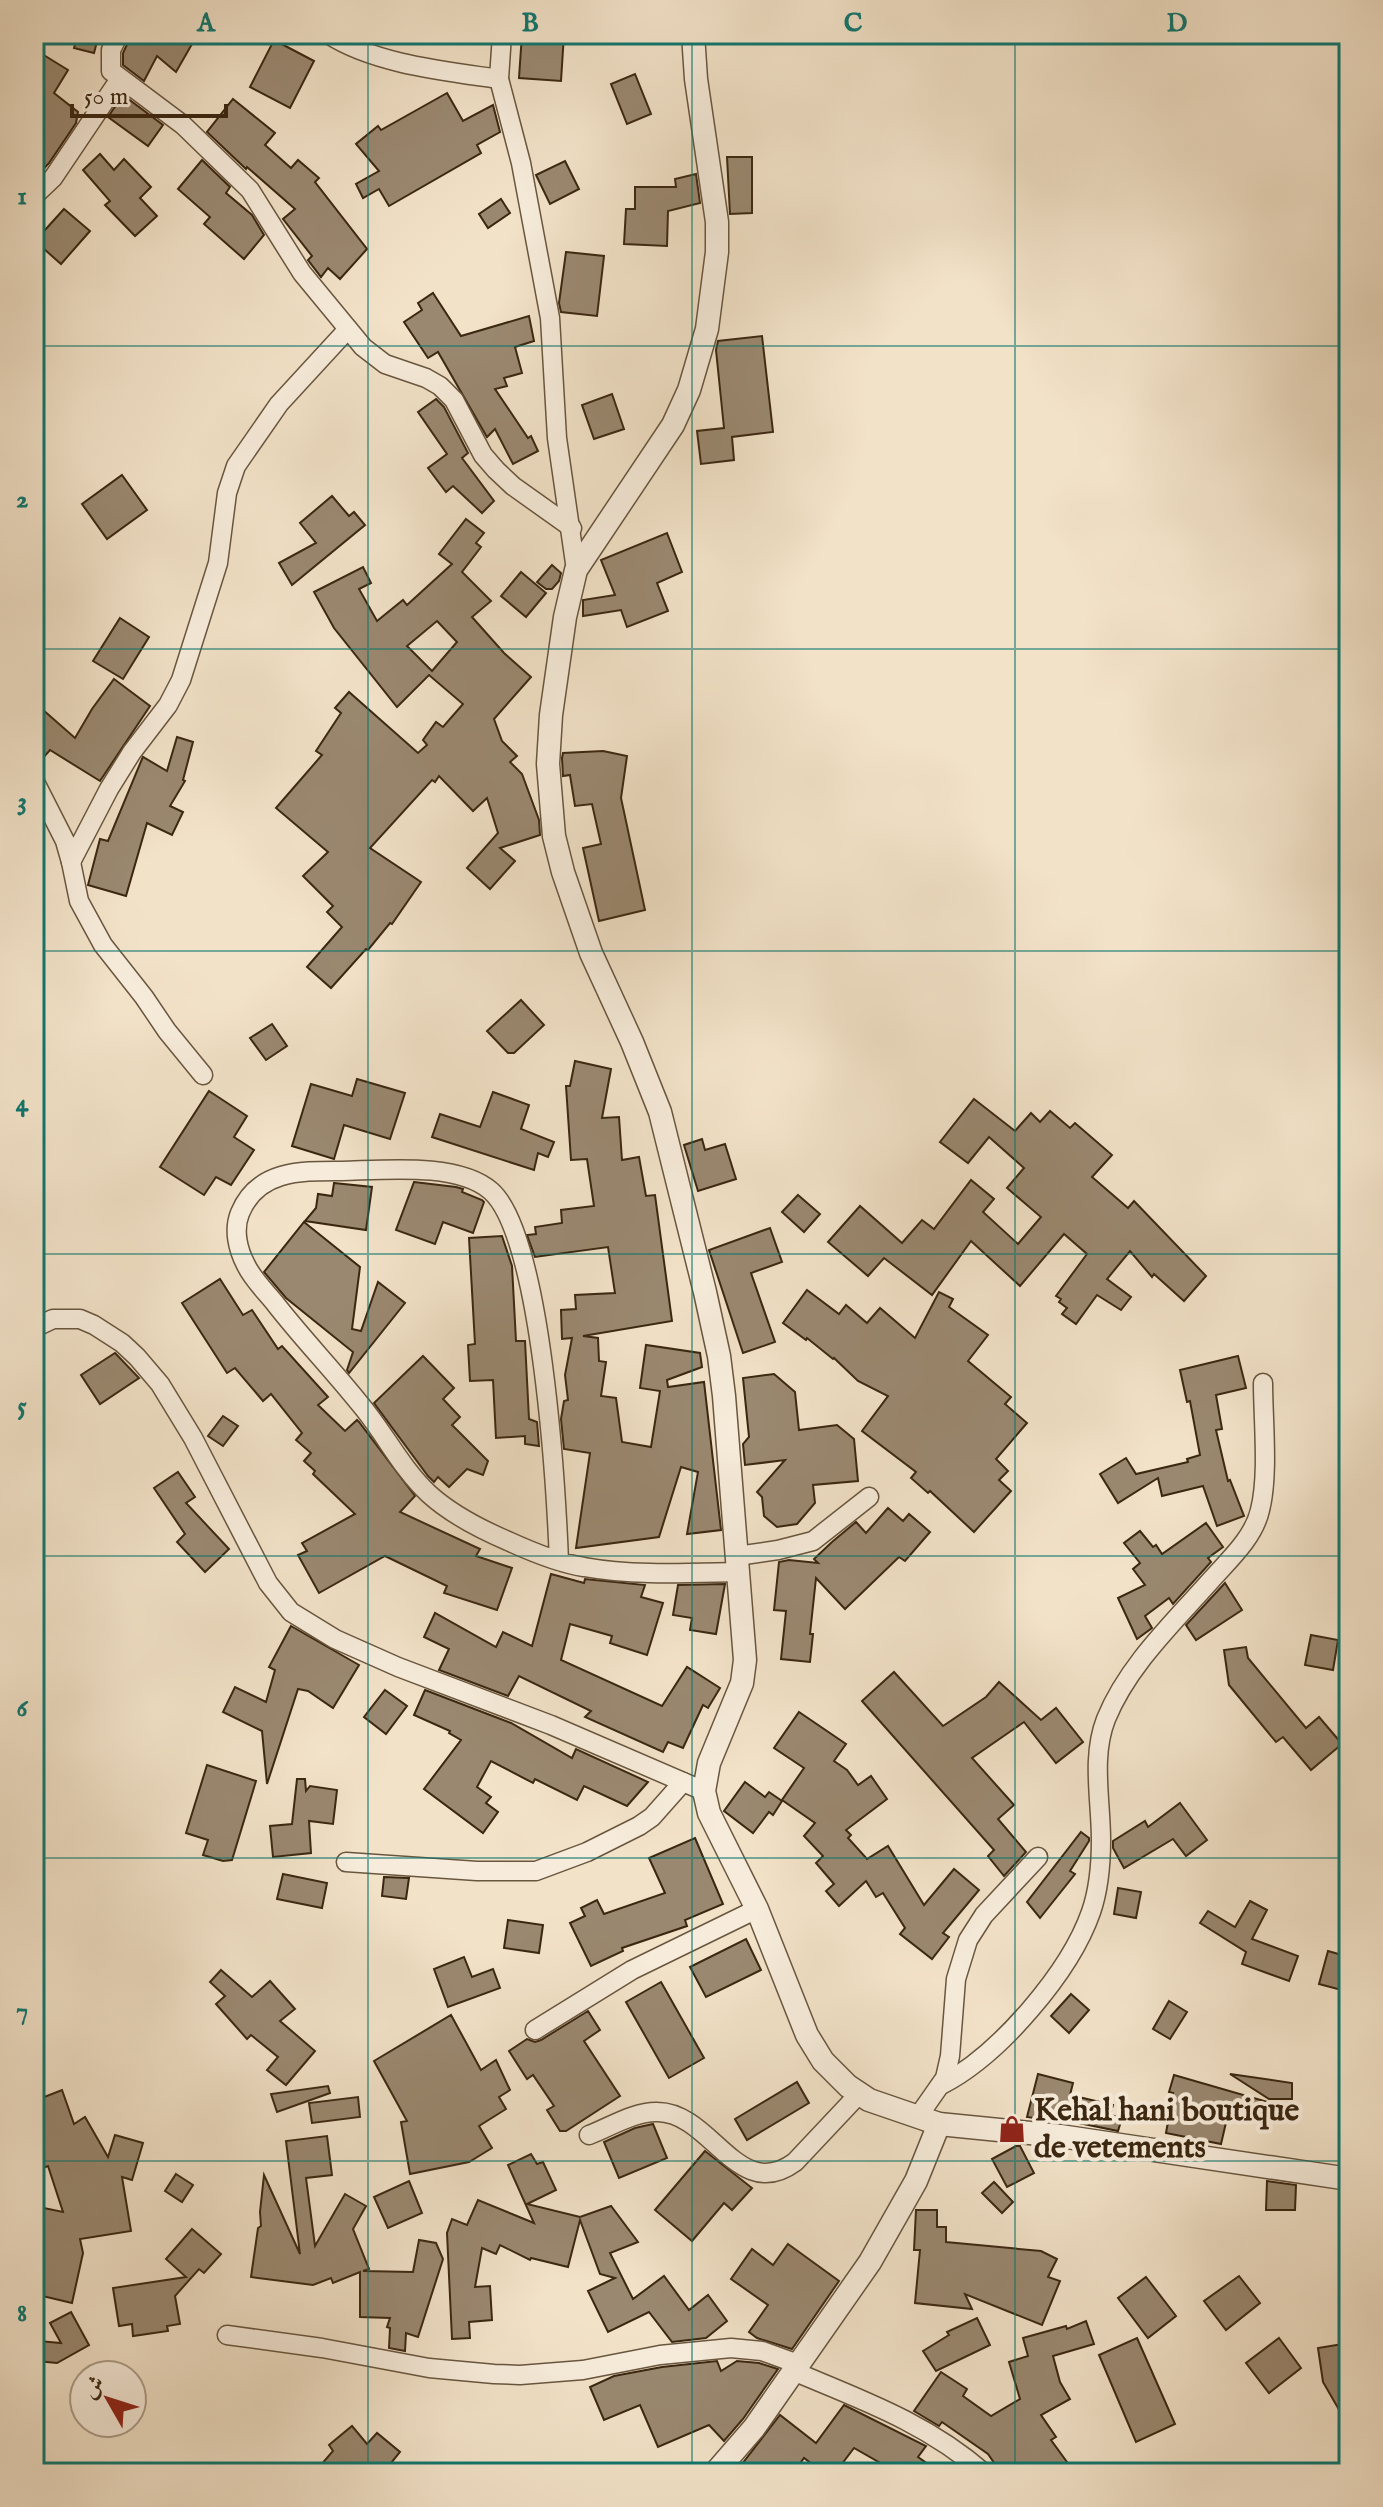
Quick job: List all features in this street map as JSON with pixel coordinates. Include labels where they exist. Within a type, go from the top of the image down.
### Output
[{"type":"street","points":[[119,34],[111,50],[111,71],[119,80],[183,125],[250,190],[302,273],[363,347],[385,364],[440,386],[454,400],[483,455],[496,470],[513,486],[572,528]]},
{"type":"street","points":[[328,34],[361,51],[499,79]]},
{"type":"street","points":[[346,1862],[477,1871],[536,1871],[587,1852],[639,1826],[669,1800],[694,1786],[709,1763],[742,1683],[745,1660],[731,1465],[719,1356],[660,1112],[591,953],[554,836],[548,764],[551,715],[565,617],[576,570],[557,438],[550,318],[521,163],[499,79],[502,34]]},
{"type":"street","points":[[576,570],[673,425],[702,354],[713,282],[717,222],[696,79],[693,34]]},
{"type":"street","points":[[34,196],[53,178],[119,80]]},
{"type":"street","points":[[71,862],[109,789],[132,752],[168,705],[181,680],[218,563],[227,493],[236,466],[279,404],[348,329]]},
{"type":"street","points":[[34,780],[65,841],[79,901],[103,945],[203,1075]]},
{"type":"street","points":[[559,1561],[533,1292],[520,1241],[502,1204],[491,1191],[477,1182],[446,1173],[390,1170],[294,1172],[266,1182],[257,1189],[239,1216],[237,1240],[248,1269],[306,1344],[361,1405],[427,1492],[471,1524],[559,1561],[583,1567],[620,1571],[737,1564],[813,1541],[869,1497]]},
{"type":"street","points":[[34,1328],[53,1319],[80,1319],[122,1343],[137,1357],[160,1384],[193,1438],[268,1583],[291,1612],[335,1639],[398,1667],[551,1725],[694,1786],[757,1909],[807,2035],[835,2075],[859,2094],[939,2124],[1075,2138],[1349,2179]]},
{"type":"street","points":[[917,2118],[943,2084],[983,2059],[1008,2034],[1076,1945],[1096,1897],[1100,1868],[1098,1755],[1105,1721],[1127,1681],[1150,1650],[1226,1563],[1257,1520],[1262,1496],[1263,1383]]},
{"type":"street","points":[[943,2084],[950,2056],[956,1979],[968,1940],[984,1915],[1038,1857]]},
{"type":"street","points":[[535,2030],[632,1970],[757,1909]]},
{"type":"street","points":[[589,2135],[644,2113],[660,2111],[678,2115],[747,2169],[772,2174],[783,2171],[795,2162],[859,2094]]},
{"type":"street","points":[[715,2473],[754,2428],[870,2262],[916,2181],[939,2124]]},
{"type":"street","points":[[227,2335],[322,2348],[417,2367],[520,2375],[583,2370],[660,2355],[731,2348],[762,2351],[917,2424],[984,2473]]},
{"type":"building","points":[[78,34],[99,34],[94,53],[74,48]]},
{"type":"building","points":[[132,34],[193,34],[187,42],[192,44],[176,72],[157,56],[144,81],[123,65],[123,53]]},
{"type":"building","points":[[522,34],[564,34],[561,81],[519,78]]},
{"type":"building","points":[[274,40],[314,61],[290,108],[250,87]]},
{"type":"building","points":[[34,49],[68,70],[54,93],[78,112],[76,123],[34,179],[34,123],[43,112],[35,107],[42,95],[34,90]]},
{"type":"building","points":[[635,74],[651,114],[627,124],[611,84]]},
{"type":"building","points":[[447,93],[463,121],[493,105],[500,132],[477,145],[481,153],[389,206],[379,189],[363,198],[356,184],[379,171],[356,144],[378,126],[381,130]]},
{"type":"building","points":[[123,95],[163,125],[148,146],[108,117]]},
{"type":"building","points":[[233,99],[275,133],[265,145],[291,168],[298,160],[319,178],[315,182],[367,249],[340,279],[328,268],[321,277],[308,260],[312,256],[283,219],[295,209],[207,132]]},
{"type":"building","points":[[100,154],[114,170],[124,159],[151,187],[140,198],[157,216],[135,236],[105,205],[110,201],[83,170]]},
{"type":"building","points":[[727,157],[752,157],[752,213],[730,214]]},
{"type":"building","points":[[202,160],[230,187],[226,193],[252,215],[264,235],[244,259],[204,224],[210,217],[178,189]]},
{"type":"building","points":[[565,161],[579,189],[550,204],[536,175]]},
{"type":"building","points":[[696,174],[700,203],[668,211],[667,246],[624,244],[626,209],[635,209],[635,187],[676,187],[675,179]]},
{"type":"building","points":[[501,199],[510,213],[488,228],[479,214]]},
{"type":"building","points":[[64,209],[90,231],[61,264],[35,241]]},
{"type":"building","points":[[566,252],[604,256],[597,316],[561,312],[559,303]]},
{"type":"building","points":[[433,293],[461,336],[529,316],[534,341],[515,347],[522,373],[504,378],[507,386],[495,389],[528,438],[531,436],[538,451],[513,464],[495,429],[487,437],[438,352],[428,358],[404,322],[422,310],[418,303]]},
{"type":"building","points":[[762,336],[773,432],[732,437],[734,460],[701,464],[697,431],[724,428],[716,350],[718,341]]},
{"type":"building","points":[[612,394],[624,429],[594,439],[582,405]]},
{"type":"building","points":[[436,399],[444,407],[468,453],[462,458],[494,501],[482,513],[453,486],[446,492],[428,468],[447,454],[418,412]]},
{"type":"building","points":[[122,475],[147,510],[107,539],[82,504]]},
{"type":"building","points":[[332,496],[349,516],[354,512],[365,525],[292,585],[279,563],[316,543],[300,523]]},
{"type":"building","points":[[466,519],[484,533],[476,543],[481,547],[462,572],[491,601],[472,617],[504,653],[531,677],[494,719],[502,741],[517,756],[510,762],[522,774],[539,820],[540,835],[500,848],[515,861],[490,889],[467,868],[498,833],[487,798],[473,811],[439,776],[435,782],[432,780],[370,848],[421,882],[392,924],[331,988],[307,967],[342,927],[327,912],[333,906],[303,876],[328,852],[276,808],[322,755],[316,751],[341,713],[335,708],[349,692],[418,753],[427,745],[423,740],[436,722],[443,727],[463,704],[429,675],[397,707],[334,628],[314,592],[363,567],[371,583],[359,589],[377,621],[403,600],[407,605],[452,564],[439,554]],"holes":[[[437,621],[457,642],[432,671],[407,646]]]},
{"type":"building","points":[[667,533],[682,572],[657,583],[668,611],[627,627],[621,610],[583,616],[583,600],[615,595],[601,560]]},
{"type":"building","points":[[552,565],[561,573],[559,581],[552,589],[546,589],[537,582]]},
{"type":"building","points":[[521,572],[546,593],[526,617],[501,596]]},
{"type":"building","points":[[120,618],[149,637],[123,679],[93,661]]},
{"type":"building","points":[[114,679],[150,706],[100,781],[50,750],[34,768],[34,702],[75,738]]},
{"type":"building","points":[[177,737],[193,742],[185,781],[170,806],[183,812],[172,835],[147,823],[126,896],[88,885],[100,839],[108,841],[143,757],[167,771]]},
{"type":"building","points":[[603,751],[627,756],[621,798],[645,910],[599,921],[583,848],[601,844],[592,804],[575,806],[570,775],[563,776],[562,758],[563,753]]},
{"type":"building","points":[[521,1000],[544,1025],[514,1053],[508,1053],[487,1031]]},
{"type":"building","points":[[272,1024],[287,1046],[266,1060],[250,1038]]},
{"type":"building","points":[[575,1061],[611,1069],[602,1118],[619,1117],[622,1160],[639,1157],[646,1196],[655,1195],[672,1321],[583,1336],[598,1338],[599,1361],[606,1362],[601,1396],[616,1398],[622,1442],[651,1447],[660,1391],[640,1388],[646,1345],[700,1353],[702,1367],[667,1380],[668,1387],[704,1382],[721,1530],[687,1534],[698,1472],[681,1467],[659,1537],[576,1548],[590,1453],[564,1449],[561,1419],[564,1401],[568,1400],[565,1375],[572,1338],[562,1339],[561,1310],[576,1309],[575,1295],[615,1293],[608,1247],[535,1257],[527,1235],[536,1234],[535,1227],[562,1223],[561,1210],[594,1206],[587,1159],[571,1160],[566,1086],[570,1086]]},
{"type":"building","points":[[357,1079],[405,1093],[390,1139],[344,1125],[334,1159],[292,1146],[311,1084],[352,1096]]},
{"type":"building","points":[[209,1091],[247,1116],[234,1137],[254,1150],[231,1185],[216,1177],[204,1195],[160,1167]]},
{"type":"building","points":[[493,1092],[529,1105],[521,1129],[554,1142],[548,1157],[538,1153],[534,1170],[432,1137],[440,1114],[480,1127]]},
{"type":"building","points":[[974,1099],[1015,1131],[1031,1113],[1040,1122],[1050,1111],[1070,1128],[1075,1123],[1112,1155],[1092,1177],[1128,1208],[1134,1201],[1206,1276],[1184,1301],[1154,1274],[1152,1277],[1130,1251],[1107,1279],[1131,1297],[1121,1310],[1097,1295],[1076,1324],[1062,1314],[1067,1308],[1056,1296],[1087,1254],[1064,1234],[1020,1286],[971,1241],[932,1295],[884,1258],[868,1276],[828,1242],[860,1206],[902,1243],[922,1220],[934,1229],[971,1180],[994,1199],[983,1212],[1018,1244],[1041,1217],[1007,1188],[1024,1168],[989,1137],[968,1163],[940,1142]]},
{"type":"building","points":[[702,1139],[705,1150],[725,1144],[736,1179],[698,1191],[684,1145]]},
{"type":"building","points":[[414,1182],[456,1187],[482,1200],[484,1202],[473,1233],[443,1222],[435,1244],[396,1230]]},
{"type":"building","points":[[334,1183],[372,1187],[366,1230],[305,1221],[316,1208],[318,1194],[332,1196]]},
{"type":"building","points":[[798,1195],[820,1214],[804,1232],[782,1212]]},
{"type":"building","points":[[304,1222],[360,1267],[352,1329],[361,1331],[378,1282],[405,1303],[349,1373],[347,1370],[353,1352],[286,1298],[264,1272]]},
{"type":"building","points":[[770,1228],[782,1262],[751,1273],[775,1342],[743,1353],[709,1250]]},
{"type":"building","points":[[502,1236],[512,1266],[516,1341],[525,1341],[529,1419],[537,1422],[539,1446],[525,1444],[525,1436],[496,1438],[493,1380],[470,1381],[468,1345],[475,1344],[469,1238]]},
{"type":"building","points":[[220,1279],[243,1315],[252,1310],[278,1349],[282,1346],[328,1397],[318,1405],[345,1431],[357,1420],[359,1422],[415,1496],[400,1512],[480,1549],[476,1556],[512,1568],[497,1610],[444,1593],[447,1586],[385,1556],[319,1593],[298,1555],[307,1551],[302,1543],[355,1514],[313,1474],[315,1471],[304,1461],[311,1453],[296,1440],[302,1433],[271,1394],[263,1401],[235,1368],[227,1373],[182,1303]]},
{"type":"building","points":[[807,1290],[839,1314],[846,1305],[867,1323],[880,1308],[915,1338],[939,1292],[953,1299],[949,1307],[988,1335],[968,1361],[1011,1397],[1005,1404],[1027,1423],[996,1459],[1008,1471],[999,1480],[1011,1491],[974,1532],[930,1491],[928,1493],[911,1478],[916,1472],[862,1431],[888,1396],[858,1381],[834,1358],[783,1323]]},
{"type":"building","points":[[115,1353],[139,1378],[100,1404],[81,1375]]},
{"type":"building","points":[[423,1356],[454,1388],[443,1399],[460,1417],[452,1425],[488,1461],[483,1475],[467,1469],[449,1487],[438,1477],[434,1482],[428,1476],[374,1403]]},
{"type":"building","points":[[1238,1356],[1246,1388],[1216,1395],[1222,1429],[1216,1430],[1228,1481],[1244,1516],[1217,1526],[1203,1486],[1162,1496],[1158,1478],[1118,1503],[1100,1474],[1126,1458],[1136,1474],[1188,1462],[1187,1459],[1200,1455],[1190,1401],[1187,1402],[1180,1370]]},
{"type":"building","points":[[774,1374],[795,1392],[799,1430],[837,1425],[854,1439],[858,1481],[813,1485],[815,1503],[797,1524],[777,1527],[764,1516],[762,1497],[757,1492],[785,1460],[745,1465],[743,1444],[749,1437],[743,1378]]},
{"type":"building","points":[[223,1416],[238,1426],[223,1446],[208,1436]]},
{"type":"building","points":[[178,1472],[195,1497],[186,1503],[229,1549],[205,1572],[177,1542],[185,1534],[154,1488]]},
{"type":"building","points":[[888,1508],[903,1521],[909,1514],[930,1532],[905,1561],[899,1557],[845,1609],[816,1578],[810,1662],[781,1659],[786,1611],[774,1610],[779,1562],[818,1563],[814,1559],[856,1522],[866,1533]]},
{"type":"building","points":[[1206,1523],[1223,1547],[1208,1558],[1211,1562],[1173,1604],[1169,1598],[1145,1616],[1152,1628],[1137,1639],[1118,1598],[1145,1585],[1133,1569],[1140,1563],[1124,1543],[1140,1531],[1162,1554]]},
{"type":"building","points":[[551,1574],[584,1583],[585,1579],[645,1585],[641,1597],[663,1603],[647,1655],[610,1643],[612,1636],[570,1624],[561,1660],[662,1706],[687,1667],[720,1688],[708,1708],[703,1705],[683,1748],[668,1742],[663,1752],[585,1717],[591,1711],[519,1676],[508,1696],[439,1670],[449,1649],[424,1637],[435,1613],[496,1647],[503,1632],[532,1646]]},
{"type":"building","points":[[1225,1583],[1242,1610],[1196,1640],[1186,1625]]},
{"type":"building","points":[[725,1584],[716,1634],[690,1630],[692,1618],[673,1615],[678,1585]]},
{"type":"building","points":[[291,1626],[359,1665],[333,1708],[308,1691],[298,1689],[267,1784],[262,1731],[223,1712],[235,1687],[266,1702],[275,1670],[269,1667]]},
{"type":"building","points":[[1311,1635],[1338,1640],[1333,1670],[1305,1665]]},
{"type":"building","points":[[1246,1647],[1248,1658],[1306,1728],[1319,1717],[1342,1744],[1311,1770],[1283,1737],[1276,1742],[1229,1685],[1224,1650]]},
{"type":"building","points":[[894,1672],[943,1726],[986,1697],[999,1682],[1041,1720],[1056,1708],[1083,1742],[1056,1763],[1024,1722],[972,1758],[1014,1805],[998,1819],[1026,1852],[1004,1876],[988,1856],[994,1850],[862,1701]]},
{"type":"building","points":[[385,1690],[407,1706],[386,1734],[364,1717]]},
{"type":"building","points":[[425,1690],[511,1723],[572,1758],[576,1749],[648,1782],[627,1806],[584,1786],[577,1800],[535,1779],[533,1783],[491,1761],[477,1787],[491,1797],[486,1803],[498,1812],[483,1833],[424,1789],[461,1740],[450,1731],[414,1715]]},
{"type":"building","points":[[799,1712],[846,1744],[834,1761],[847,1770],[858,1785],[871,1776],[887,1799],[846,1830],[851,1835],[848,1838],[867,1859],[888,1846],[924,1905],[954,1869],[979,1890],[943,1933],[949,1937],[932,1959],[900,1934],[905,1928],[883,1893],[876,1897],[866,1881],[839,1906],[826,1891],[834,1884],[816,1863],[823,1856],[804,1836],[815,1823],[782,1800],[804,1768],[774,1748]]},
{"type":"building","points":[[207,1765],[256,1781],[232,1860],[223,1861],[203,1855],[208,1840],[186,1833]]},
{"type":"building","points":[[297,1779],[305,1779],[306,1791],[310,1786],[337,1790],[333,1824],[309,1821],[311,1853],[273,1857],[270,1826],[292,1824]]},
{"type":"building","points":[[745,1782],[765,1797],[769,1792],[782,1801],[773,1815],[769,1812],[753,1833],[724,1811]]},
{"type":"building","points":[[1180,1803],[1207,1840],[1186,1856],[1173,1839],[1124,1868],[1113,1848],[1113,1841],[1145,1821],[1148,1827]]},
{"type":"building","points":[[1081,1832],[1089,1841],[1070,1871],[1075,1874],[1040,1918],[1027,1902]]},
{"type":"building","points":[[695,1838],[723,1904],[685,1920],[687,1926],[622,1948],[623,1951],[591,1966],[570,1923],[585,1916],[581,1908],[597,1900],[604,1914],[665,1893],[649,1858]]},
{"type":"building","points":[[283,1874],[327,1883],[322,1908],[277,1899]]},
{"type":"building","points":[[384,1877],[409,1878],[406,1899],[382,1896]]},
{"type":"building","points":[[1118,1888],[1141,1892],[1136,1918],[1114,1914]]},
{"type":"building","points":[[1250,1901],[1267,1910],[1252,1939],[1298,1956],[1289,1981],[1242,1964],[1246,1952],[1200,1923],[1208,1911],[1235,1927]]},
{"type":"building","points":[[508,1920],[543,1925],[539,1953],[504,1948]]},
{"type":"building","points":[[746,1939],[761,1970],[706,1997],[690,1967]]},
{"type":"building","points":[[1328,1951],[1349,1957],[1349,1992],[1319,1984]]},
{"type":"building","points":[[464,1957],[472,1977],[493,1969],[500,1988],[448,2007],[434,1969]]},
{"type":"building","points":[[221,1970],[252,1997],[270,1981],[295,2009],[280,2021],[315,2051],[286,2085],[267,2070],[278,2057],[251,2035],[247,2039],[216,2004],[225,1996],[210,1982]]},
{"type":"building","points":[[661,1982],[704,2058],[669,2078],[626,2002]]},
{"type":"building","points":[[1071,1994],[1089,2010],[1069,2033],[1051,2016]]},
{"type":"building","points":[[1169,2001],[1187,2012],[1170,2039],[1153,2029]]},
{"type":"building","points":[[588,2011],[600,2030],[584,2041],[620,2096],[566,2131],[560,2131],[547,2110],[554,2106],[533,2075],[527,2079],[509,2051],[527,2039],[535,2042],[541,2040]]},
{"type":"building","points":[[451,2015],[481,2070],[496,2060],[510,2090],[499,2097],[506,2109],[479,2126],[492,2148],[469,2162],[410,2174],[401,2122],[407,2121],[374,2061]]},
{"type":"building","points":[[1038,2074],[1073,2083],[1070,2095],[1113,2105],[1110,2115],[1122,2118],[1118,2131],[1064,2120],[1027,2117]]},
{"type":"building","points":[[1230,2074],[1292,2083],[1292,2099],[1269,2099]]},
{"type":"building","points":[[1174,2075],[1271,2103],[1267,2121],[1228,2114],[1221,2144],[1166,2133],[1173,2093],[1169,2092]]},
{"type":"building","points":[[797,2082],[809,2103],[747,2140],[735,2119]]},
{"type":"building","points":[[328,2086],[330,2093],[277,2112],[271,2094]]},
{"type":"building","points":[[62,2090],[74,2124],[85,2117],[108,2157],[115,2135],[143,2143],[132,2180],[122,2177],[131,2231],[80,2239],[83,2253],[72,2303],[34,2294],[41,2257],[37,2257],[34,2206],[63,2212],[48,2166],[34,2171],[34,2101]]},
{"type":"building","points":[[358,2097],[360,2117],[312,2123],[309,2103]]},
{"type":"building","points":[[653,2124],[667,2158],[619,2178],[604,2142],[635,2128]]},
{"type":"building","points":[[327,2136],[332,2175],[306,2178],[315,2246],[345,2194],[366,2206],[353,2229],[369,2269],[363,2271],[413,2272],[419,2240],[436,2243],[443,2259],[418,2337],[406,2333],[405,2351],[389,2348],[390,2328],[387,2327],[390,2318],[360,2317],[360,2272],[333,2283],[331,2278],[313,2285],[251,2277],[258,2228],[261,2226],[264,2175],[300,2254],[286,2141]]},
{"type":"building","points":[[1020,2146],[1034,2173],[1007,2187],[992,2159]]},
{"type":"building","points":[[705,2151],[752,2188],[732,2210],[724,2203],[692,2241],[655,2210]]},
{"type":"building","points":[[531,2154],[537,2164],[543,2162],[556,2190],[527,2204],[580,2217],[611,2206],[638,2242],[610,2253],[633,2299],[664,2276],[689,2310],[708,2295],[727,2321],[706,2338],[672,2342],[649,2312],[608,2332],[588,2291],[615,2278],[600,2274],[580,2220],[568,2267],[530,2260],[500,2245],[496,2254],[482,2248],[475,2287],[490,2286],[492,2320],[469,2322],[470,2338],[452,2339],[447,2233],[452,2219],[467,2225],[478,2200],[534,2223],[508,2165]]},
{"type":"building","points":[[176,2174],[193,2185],[182,2202],[165,2191]]},
{"type":"building","points":[[409,2181],[422,2213],[388,2228],[374,2197]]},
{"type":"building","points":[[1267,2181],[1296,2185],[1295,2210],[1266,2210]]},
{"type":"building","points":[[994,2182],[1013,2202],[1002,2213],[982,2193]]},
{"type":"building","points":[[916,2210],[937,2210],[937,2227],[946,2227],[946,2242],[1041,2251],[1057,2259],[1048,2277],[1060,2281],[1042,2325],[965,2294],[972,2309],[915,2303],[920,2250],[914,2250]]},
{"type":"building","points":[[192,2229],[221,2254],[204,2273],[199,2269],[175,2296],[180,2324],[167,2326],[168,2331],[133,2336],[132,2324],[119,2326],[113,2288],[186,2277],[166,2259]]},
{"type":"building","points":[[788,2244],[839,2281],[792,2349],[757,2338],[749,2332],[768,2305],[731,2279],[752,2249],[773,2265]]},
{"type":"building","points":[[1239,2276],[1260,2303],[1226,2330],[1204,2301]]},
{"type":"building","points":[[1146,2277],[1176,2316],[1148,2338],[1118,2298]]},
{"type":"building","points":[[71,2312],[89,2345],[57,2363],[37,2361],[39,2341],[61,2343],[50,2323]]},
{"type":"building","points":[[977,2318],[990,2345],[936,2371],[923,2351],[949,2335],[947,2332]]},
{"type":"building","points":[[1086,2321],[1094,2344],[1053,2356],[1060,2382],[1070,2399],[1041,2415],[1056,2437],[1051,2440],[1075,2473],[1009,2473],[1003,2463],[997,2467],[988,2454],[942,2422],[939,2426],[914,2411],[941,2372],[967,2389],[963,2396],[991,2416],[1020,2399],[1009,2362],[1028,2356],[1023,2338],[1066,2326],[1067,2329]]},
{"type":"building","points":[[1137,2338],[1175,2424],[1136,2442],[1099,2355]]},
{"type":"building","points":[[1279,2338],[1301,2368],[1269,2393],[1246,2363]]},
{"type":"building","points":[[1349,2343],[1349,2427],[1323,2382],[1318,2348]]},
{"type":"building","points":[[717,2361],[721,2371],[737,2361],[778,2369],[724,2441],[709,2425],[658,2447],[640,2405],[604,2420],[590,2387],[614,2376]]},
{"type":"building","points":[[844,2405],[926,2446],[918,2457],[941,2473],[898,2473],[854,2448],[835,2473],[824,2473],[804,2458],[793,2473],[735,2473],[780,2415],[816,2443]]},
{"type":"building","points":[[352,2426],[367,2444],[377,2433],[400,2452],[383,2473],[314,2473],[333,2451],[329,2445]]},
{"type":"place","name":"Kehal hani boutique de vetements","points":[[1012,2129]]}]
